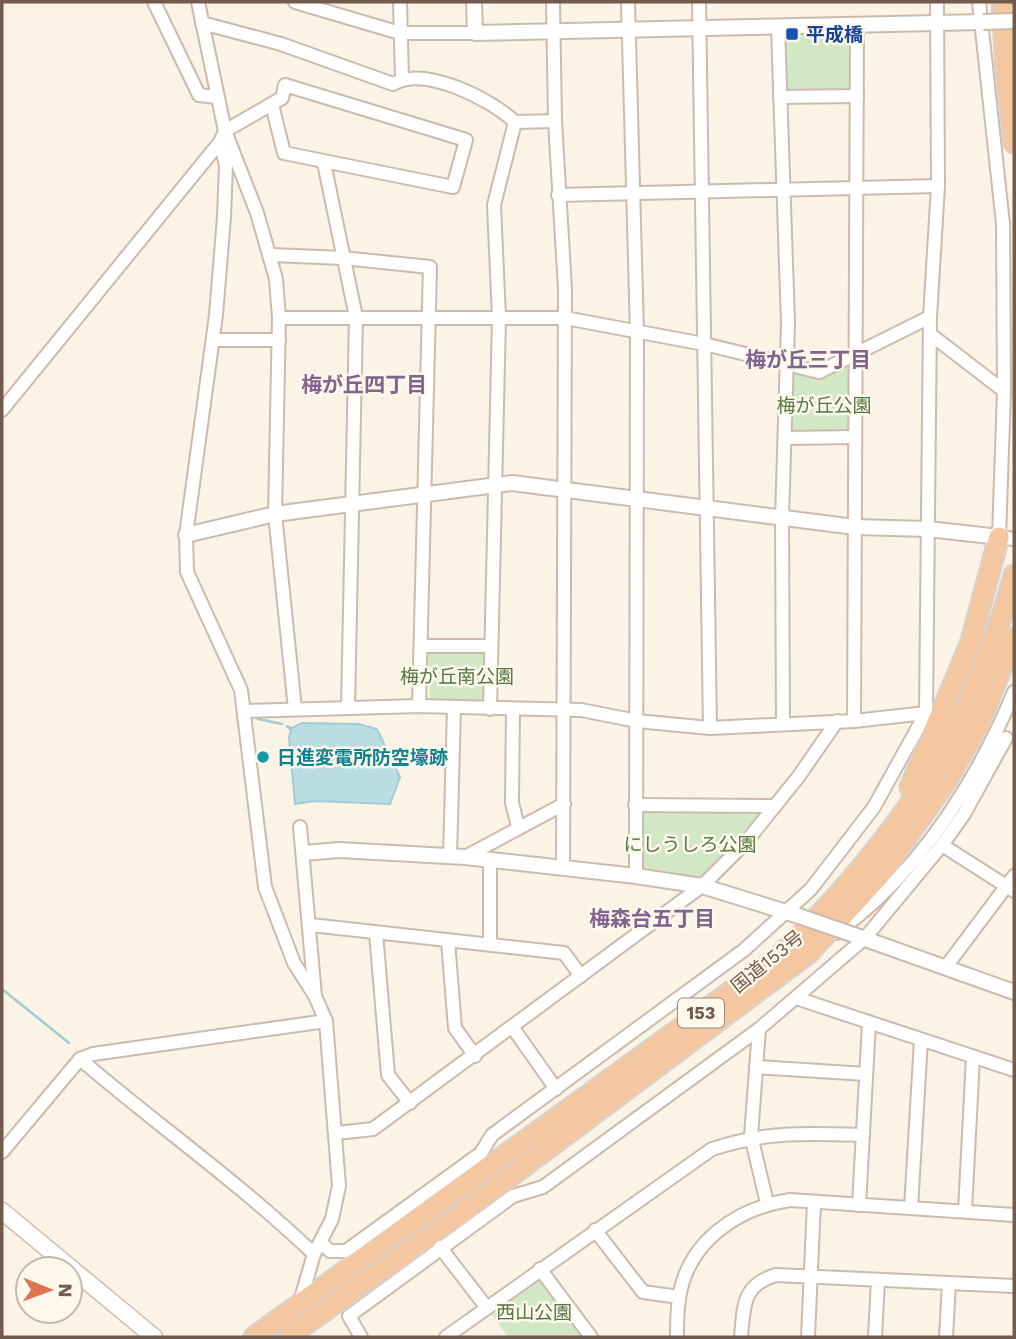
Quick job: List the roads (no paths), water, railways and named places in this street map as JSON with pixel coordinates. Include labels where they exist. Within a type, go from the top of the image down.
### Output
[{"type":"highway","points":[[1002,2],[1014,143]]},
{"type":"highway","points":[[893,830],[970,644],[1005,538]]},
{"type":"highway","name":"国道153号","points":[[254,1337],[455,1182],[777,958],[824,912],[893,830],[959,726],[983,671],[1014,575]]},
{"type":"highway","name":"国道153号","points":[[294,1335],[475,1213],[808,953],[879,876],[944,785],[978,726],[1014,638]]},
{"type":"main road","points":[[2,1211],[154,1337]]},
{"type":"street","points":[[154,2],[199,95],[216,97]]},
{"type":"street","points":[[198,2],[223,137],[226,165],[225,217],[213,340],[186,535],[187,572],[229,661],[245,711],[265,887],[294,964],[315,996],[326,1021],[340,1186],[331,1219],[317,1248],[300,1302]]},
{"type":"street","points":[[295,2],[331,7],[400,33],[1014,21]]},
{"type":"street","points":[[400,2],[402,79]]},
{"type":"street","points":[[474,2],[475,33]]},
{"type":"street","points":[[553,2],[555,121],[565,318],[563,868]]},
{"type":"street","points":[[628,2],[637,333],[636,876]]},
{"type":"street","points":[[699,2],[710,728]]},
{"type":"street","points":[[80,1059],[162,1129],[317,1248],[346,1251],[455,1182],[481,1153],[492,1135],[793,914],[874,807],[926,713],[930,317],[938,186],[937,2]]},
{"type":"street","points":[[186,535],[275,514],[512,483],[855,527],[928,529],[1005,538],[1003,224],[979,2]]},
{"type":"street","points":[[202,23],[281,44],[393,84],[402,79],[426,80],[486,99],[515,122],[555,121]]},
{"type":"street","points":[[854,721],[857,25]]},
{"type":"street","points":[[778,27],[788,365],[782,518],[783,724]]},
{"type":"street","points":[[2,410],[223,137],[282,98],[285,85],[466,140],[453,187],[284,153],[272,105]]},
{"type":"street","points":[[780,97],[857,96]]},
{"type":"street","points":[[490,709],[499,318],[494,205],[515,122]]},
{"type":"street","points":[[223,137],[271,255],[279,318],[275,514],[295,709]]},
{"type":"street","points":[[324,163],[356,317],[348,708]]},
{"type":"street","points":[[558,195],[938,186]]},
{"type":"street","points":[[271,255],[343,258],[430,267],[419,706]]},
{"type":"street","points":[[279,318],[565,318],[704,344],[819,372],[930,317]]},
{"type":"street","points":[[930,334],[1004,391]]},
{"type":"street","points":[[213,340],[279,340]]},
{"type":"street","points":[[785,438],[855,437]]},
{"type":"street","points":[[421,646],[491,646]]},
{"type":"street","points":[[361,1337],[349,1316],[440,1247],[475,1213],[513,1196],[543,1187],[759,1029],[796,998],[859,937],[942,845],[964,814],[1006,738],[1014,692]]},
{"type":"street","points":[[245,711],[419,706],[565,712],[581,710],[637,721],[710,728],[854,721],[926,713]]},
{"type":"street","points":[[454,708],[457,856]]},
{"type":"street","points":[[513,710],[512,803],[518,826]]},
{"type":"street","points":[[337,1133],[373,1129],[702,886],[746,842],[838,722]]},
{"type":"street","points":[[808,953],[860,916],[892,886],[1006,738]]},
{"type":"street","points":[[457,856],[564,804]]},
{"type":"street","points":[[635,806],[775,806]]},
{"type":"street","points":[[300,827],[311,925],[315,996]]},
{"type":"street","points":[[942,845],[1010,890]]},
{"type":"street","points":[[304,853],[340,850],[457,856],[702,886],[793,914],[1014,992]]},
{"type":"street","points":[[490,860],[490,945]]},
{"type":"street","points":[[945,968],[1010,890],[1014,876]]},
{"type":"street","points":[[311,925],[564,953],[581,976]]},
{"type":"street","points":[[376,933],[388,1075],[410,1103]]},
{"type":"street","points":[[448,941],[455,1028],[475,1056]]},
{"type":"street","points":[[796,998],[1014,1070]]},
{"type":"street","points":[[2,1152],[80,1059],[93,1054],[326,1021]]},
{"type":"street","points":[[859,1205],[869,1023]]},
{"type":"street","points":[[513,1028],[556,1089]]},
{"type":"street","points":[[759,1029],[751,1136],[767,1203]]},
{"type":"street","points":[[911,1208],[921,1040]]},
{"type":"street","points":[[965,1211],[973,1057]]},
{"type":"street","points":[[756,1067],[866,1074]]},
{"type":"street","points":[[446,1337],[712,1149],[751,1136],[782,1133],[863,1135]]},
{"type":"street","points":[[677,1337],[679,1297],[691,1263],[710,1237],[736,1216],[767,1203],[790,1200],[1014,1214]]},
{"type":"street","points":[[808,1337],[814,1202]]},
{"type":"street","points":[[595,1230],[643,1292],[679,1297]]},
{"type":"street","points":[[440,1247],[487,1308]]},
{"type":"street","points":[[540,1269],[591,1337]]},
{"type":"street","points":[[741,1337],[749,1291],[760,1279],[776,1275],[1014,1286]]},
{"type":"street","points":[[875,1337],[878,1280]]},
{"type":"street","points":[[946,1337],[948,1283]]},
{"type":"water","points":[[302,723],[359,724],[377,729],[400,777],[390,804],[314,801],[295,804],[289,737],[291,730],[286,726],[292,728]]},
{"type":"waterway","points":[[258,719],[282,724]]},
{"type":"waterway","points":[[2,989],[69,1043]]},
{"type":"place","name":"平成橋","points":[[792,34]]},
{"type":"place","name":"日進変電所防空壕跡","points":[[263,757]]},
{"type":"district","name":"梅が丘三丁目","points":[[808,360]]},
{"type":"district","name":"梅が丘四丁目","points":[[364,385]]},
{"type":"district","name":"梅森台五丁目","points":[[652,919]]},
{"type":"park label","name":"梅が丘公園","points":[[824,405]]},
{"type":"park label","name":"梅が丘南公園","points":[[457,676]]},
{"type":"park label","name":"にしうしろ公園","points":[[690,844]]},
{"type":"park label","name":"西山公園","points":[[534,1312]]}]
